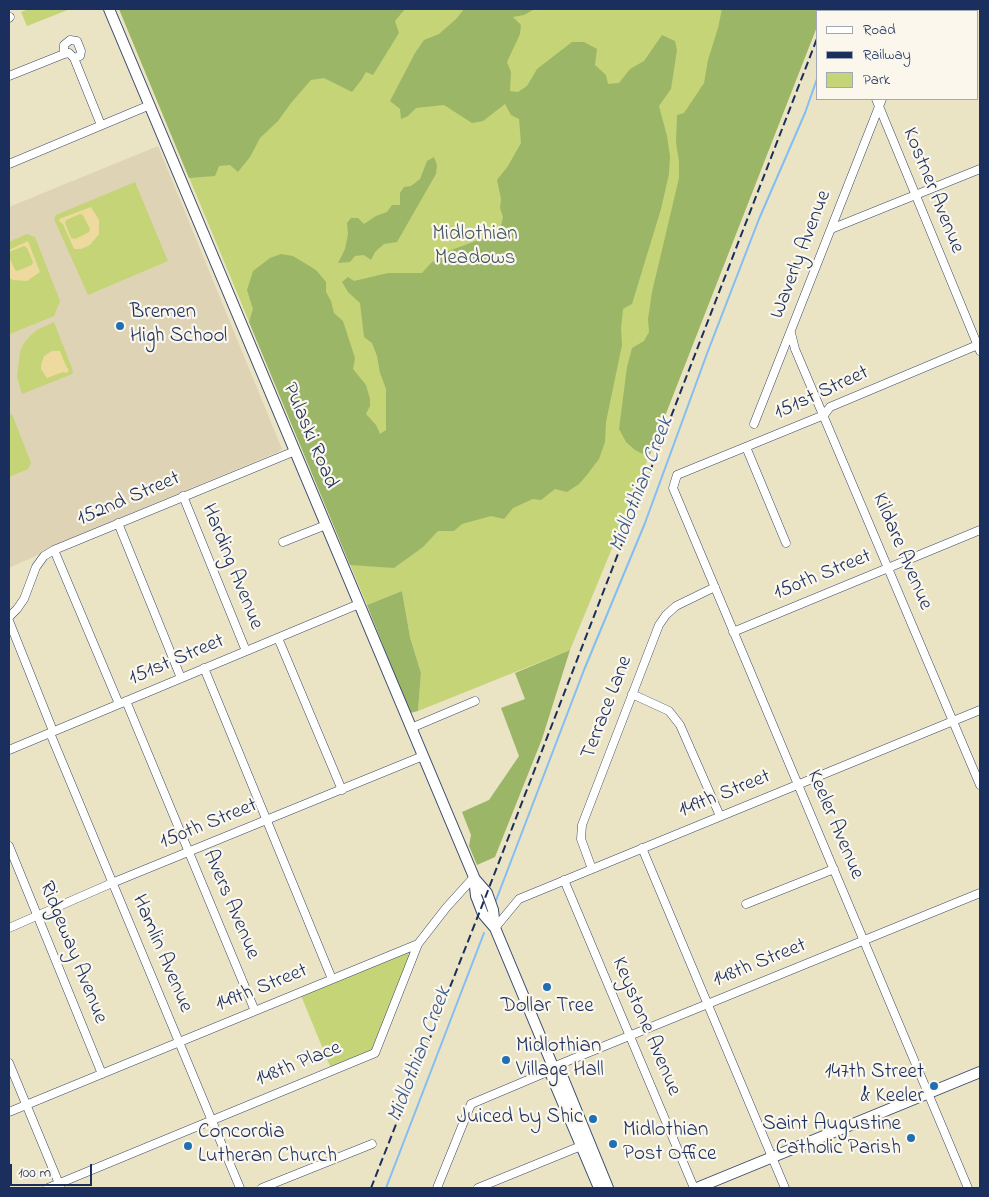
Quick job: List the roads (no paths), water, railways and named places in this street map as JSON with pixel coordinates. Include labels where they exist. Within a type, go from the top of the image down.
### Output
[{"type":"main road","name":"Pulaski Road","points":[[109,9],[474,877],[478,902],[484,914],[496,928],[554,1068],[561,1074],[608,1188]]},
{"type":"main road","name":"Pulaski Road","points":[[554,1068],[552,1077],[598,1188]]},
{"type":"main road","points":[[696,1188],[980,1072]]},
{"type":"street","points":[[9,76],[69,55],[101,125]]},
{"type":"street","name":"Kostner Avenue","points":[[879,101],[915,196],[979,347]]},
{"type":"street","name":"Waverly Avenue","points":[[754,424],[879,101]]},
{"type":"street","points":[[9,164],[150,105]]},
{"type":"street","points":[[831,229],[980,169]]},
{"type":"street","name":"Kildare Avenue","points":[[790,332],[980,785]]},
{"type":"street","name":"151st Street","points":[[677,475],[824,415],[830,407],[979,347]]},
{"type":"street","points":[[746,447],[786,543]]},
{"type":"street","name":"152nd Street","points":[[9,617],[24,599],[36,567],[44,556],[54,550],[295,450]]},
{"type":"street","name":"Keeler Avenue","points":[[677,475],[673,488],[968,1188]]},
{"type":"street","name":"Harding Avenue","points":[[183,496],[246,651]]},
{"type":"street","points":[[118,523],[181,678]]},
{"type":"street","points":[[283,542],[326,525]]},
{"type":"street","name":"150th Street","points":[[734,632],[980,530]]},
{"type":"street","name":"Avers Avenue","points":[[54,550],[189,852],[255,1011]]},
{"type":"street","name":"Terrace Lane","points":[[592,869],[581,839],[582,825],[659,625],[666,615],[686,600],[715,587]]},
{"type":"street","name":"151st Street","points":[[9,750],[359,604]]},
{"type":"street","name":"Hamlin Avenue","points":[[9,621],[112,883],[240,1188]]},
{"type":"street","name":"Harding Avenue","points":[[278,638],[342,790]]},
{"type":"street","points":[[204,668],[332,979]]},
{"type":"street","points":[[632,694],[669,711],[680,724],[720,816]]},
{"type":"street","points":[[412,728],[475,701]]},
{"type":"street","name":"149th Street","points":[[496,928],[519,899],[980,710]]},
{"type":"street","name":"150th Street","points":[[9,928],[112,883],[423,756]]},
{"type":"street","name":"Ridgeway Avenue","points":[[9,846],[102,1074]]},
{"type":"street","points":[[642,848],[785,1188]]},
{"type":"street","points":[[746,904],[834,869]]},
{"type":"street","name":"148th Place","points":[[48,1188],[60,1186],[212,1120],[375,1053],[418,944],[446,908],[474,877]]},
{"type":"street","name":"Keystone Avenue","points":[[564,880],[696,1188]]},
{"type":"street","name":"148th Street","points":[[437,1188],[471,1104],[630,1036],[980,893]]},
{"type":"street","name":"149th Street","points":[[9,1112],[418,944]]},
{"type":"street","points":[[9,1063],[60,1186]]},
{"type":"street","points":[[262,1188],[372,1144]]},
{"type":"street","points":[[478,1188],[581,1146]]},
{"type":"waterway","name":"Midlothian Creek","points":[[495,903],[584,670],[645,523],[759,219],[805,113],[816,82]]},
{"type":"waterway","name":"Midlothian Creek","points":[[386,1188],[484,933]]},
{"type":"railway","points":[[371,1188],[816,41]]},
{"type":"place","name":"Bremen High School","points":[[120,326]]},
{"type":"place","name":"Dollar Tree","points":[[547,987]]},
{"type":"place","name":"Midlothian Village Hall","points":[[506,1060]]},
{"type":"place","name":"147th Street & Keeler","points":[[934,1086]]},
{"type":"place","name":"Juiced by Shic","points":[[593,1119]]},
{"type":"place","name":"Saint Augustine Catholic Parish","points":[[911,1138]]},
{"type":"place","name":"Midlothian Post Office","points":[[613,1144]]},
{"type":"place","name":"Concordia Lutheran Church","points":[[188,1146]]},
{"type":"park label","name":"Midlothian Meadows","points":[[475,248]]}]
